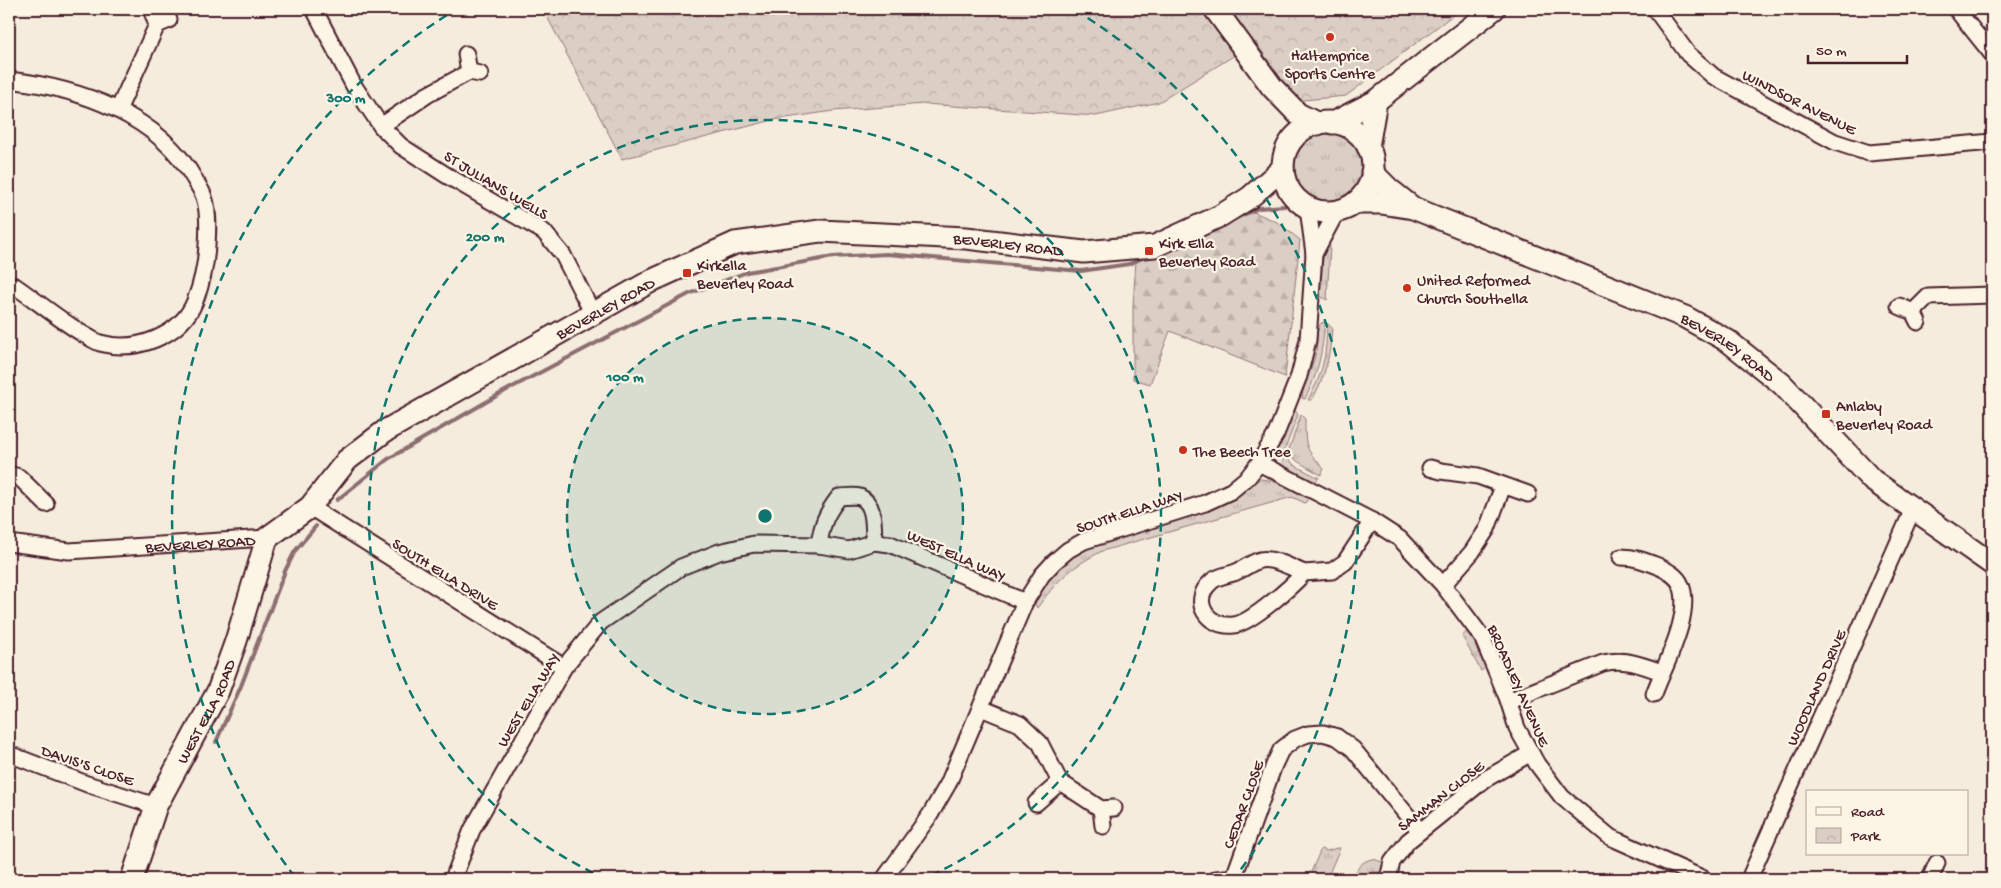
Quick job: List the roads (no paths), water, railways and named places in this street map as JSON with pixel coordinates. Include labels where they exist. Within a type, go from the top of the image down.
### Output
[{"type":"street","name":"ST JULIANS WELLS","points":[[314,9],[354,86],[381,126],[401,146],[446,175],[544,232],[563,255],[593,314]]},
{"type":"street","points":[[1215,9],[1272,87],[1298,114],[1325,123],[1347,126],[1359,135],[1368,147],[1372,159],[1372,172],[1367,189],[1346,207],[1322,212],[1308,208],[1291,194],[1285,182],[1283,168],[1284,156],[1288,146],[1301,132],[1325,123],[1376,101],[1494,9]]},
{"type":"street","name":"WINDSOR AVENUE","points":[[1655,9],[1688,54],[1713,76],[1835,142],[1869,153],[1992,142]]},
{"type":"street","points":[[1956,9],[1992,54]]},
{"type":"street","points":[[118,110],[163,23],[150,10]]},
{"type":"street","points":[[381,126],[428,95],[475,73],[466,54]]},
{"type":"street","points":[[9,80],[54,88],[118,110],[143,124],[166,142],[187,166],[204,197],[208,229],[206,265],[195,302],[185,317],[170,332],[150,342],[130,346],[99,343],[73,328],[15,286],[9,284]]},
{"type":"street","points":[[1272,87],[1284,123],[1288,146]]},
{"type":"street","points":[[1368,147],[1376,101]]},
{"type":"street","name":"BEVERLEY ROAD","points":[[9,543],[70,551],[267,538],[310,507],[347,460],[385,431],[653,280],[735,242],[820,231],[966,238],[1084,252],[1155,246],[1220,216],[1249,198],[1283,168]]},
{"type":"street","name":"BEVERLEY ROAD","points":[[1372,172],[1389,189],[1414,208]]},
{"type":"street","name":"BEVERLEY ROAD","points":[[1249,198],[1291,194]]},
{"type":"street","name":"BEVERLEY ROAD","points":[[1346,207],[1381,203],[1414,208],[1685,317],[1728,342],[1782,384],[1872,480],[1913,509],[1991,558]]},
{"type":"street","name":"SOUTH ELLA WAY","points":[[1314,254],[1346,207]]},
{"type":"street","name":"SOUTH ELLA WAY","points":[[884,879],[940,799],[981,708],[1025,602],[1042,575],[1068,550],[1084,541],[1222,496],[1240,484],[1259,463],[1276,434],[1299,376],[1305,354],[1310,327],[1314,254],[1308,208]]},
{"type":"street","points":[[1910,313],[1928,297],[1992,295]]},
{"type":"street","name":"BROADLEY AVENUE","points":[[1259,463],[1372,521],[1400,539],[1443,585],[1482,637],[1518,728],[1530,753],[1562,797],[1610,838],[1704,879]]},
{"type":"street","points":[[1430,468],[1478,476],[1528,494]]},
{"type":"street","points":[[9,474],[19,478],[37,500]]},
{"type":"street","points":[[1443,585],[1472,552],[1487,529],[1504,486]]},
{"type":"street","points":[[819,544],[822,526],[827,513],[839,497],[858,496],[866,502],[873,518],[874,542]]},
{"type":"street","name":"SOUTH ELLA DRIVE","points":[[310,507],[564,668]]},
{"type":"street","name":"WOODLAND DRIVE","points":[[1749,879],[1913,509]]},
{"type":"street","points":[[1304,573],[1252,617],[1235,625],[1219,623],[1208,618],[1202,608],[1202,594],[1212,580],[1234,573],[1261,560],[1275,562],[1304,573],[1332,572],[1345,562],[1372,521]]},
{"type":"street","name":"WEST ELLA ROAD","points":[[132,879],[156,806],[218,690],[236,640],[267,538]]},
{"type":"street","name":"WEST ELLA WAY","points":[[453,879],[472,830],[564,668],[601,622],[681,567],[719,552],[754,544],[819,544],[850,550],[874,542],[890,544],[1025,602]]},
{"type":"street","points":[[1631,552],[1669,571],[1681,584],[1684,602],[1677,639],[1654,694]]},
{"type":"street","points":[[1508,701],[1603,663],[1616,660],[1627,660],[1662,672]]},
{"type":"street","points":[[981,708],[1020,724],[1040,743],[1060,782],[1108,809],[1103,826]]},
{"type":"street","name":"CEDAR CLOSE","points":[[1216,879],[1235,878],[1274,765],[1281,750],[1295,739],[1308,734],[1323,733],[1337,737],[1352,749],[1420,831]]},
{"type":"street","name":"SAMMAN CLOSE","points":[[1388,879],[1392,862],[1408,841],[1484,780],[1530,753]]},
{"type":"street","name":"DAVIS'S CLOSE","points":[[9,754],[87,784],[156,806]]},
{"type":"street","points":[[1036,802],[1060,782]]},
{"type":"street","points":[[1930,879],[1937,863]]},
{"type":"waterway","points":[[1236,218],[1259,208],[1285,206]]},
{"type":"waterway","points":[[337,500],[388,459],[505,391],[689,294],[747,272],[833,257],[887,254],[1081,271],[1129,264],[1147,256]]},
{"type":"waterway","points":[[216,742],[241,686],[285,571],[295,551],[316,526]]},
{"type":"place","name":"Haltemprice Sports Centre","points":[[1330,37]]},
{"type":"place","name":"Kirk Ella Beverley Road","points":[[1149,251]]},
{"type":"place","name":"Kirkella Beverley Road","points":[[687,273]]},
{"type":"place","name":"United Reformed Church Southella","points":[[1407,288]]},
{"type":"place","name":"Anlaby Beverley Road","points":[[1826,414]]},
{"type":"place","name":"The Beech Tree","points":[[1183,450]]}]
